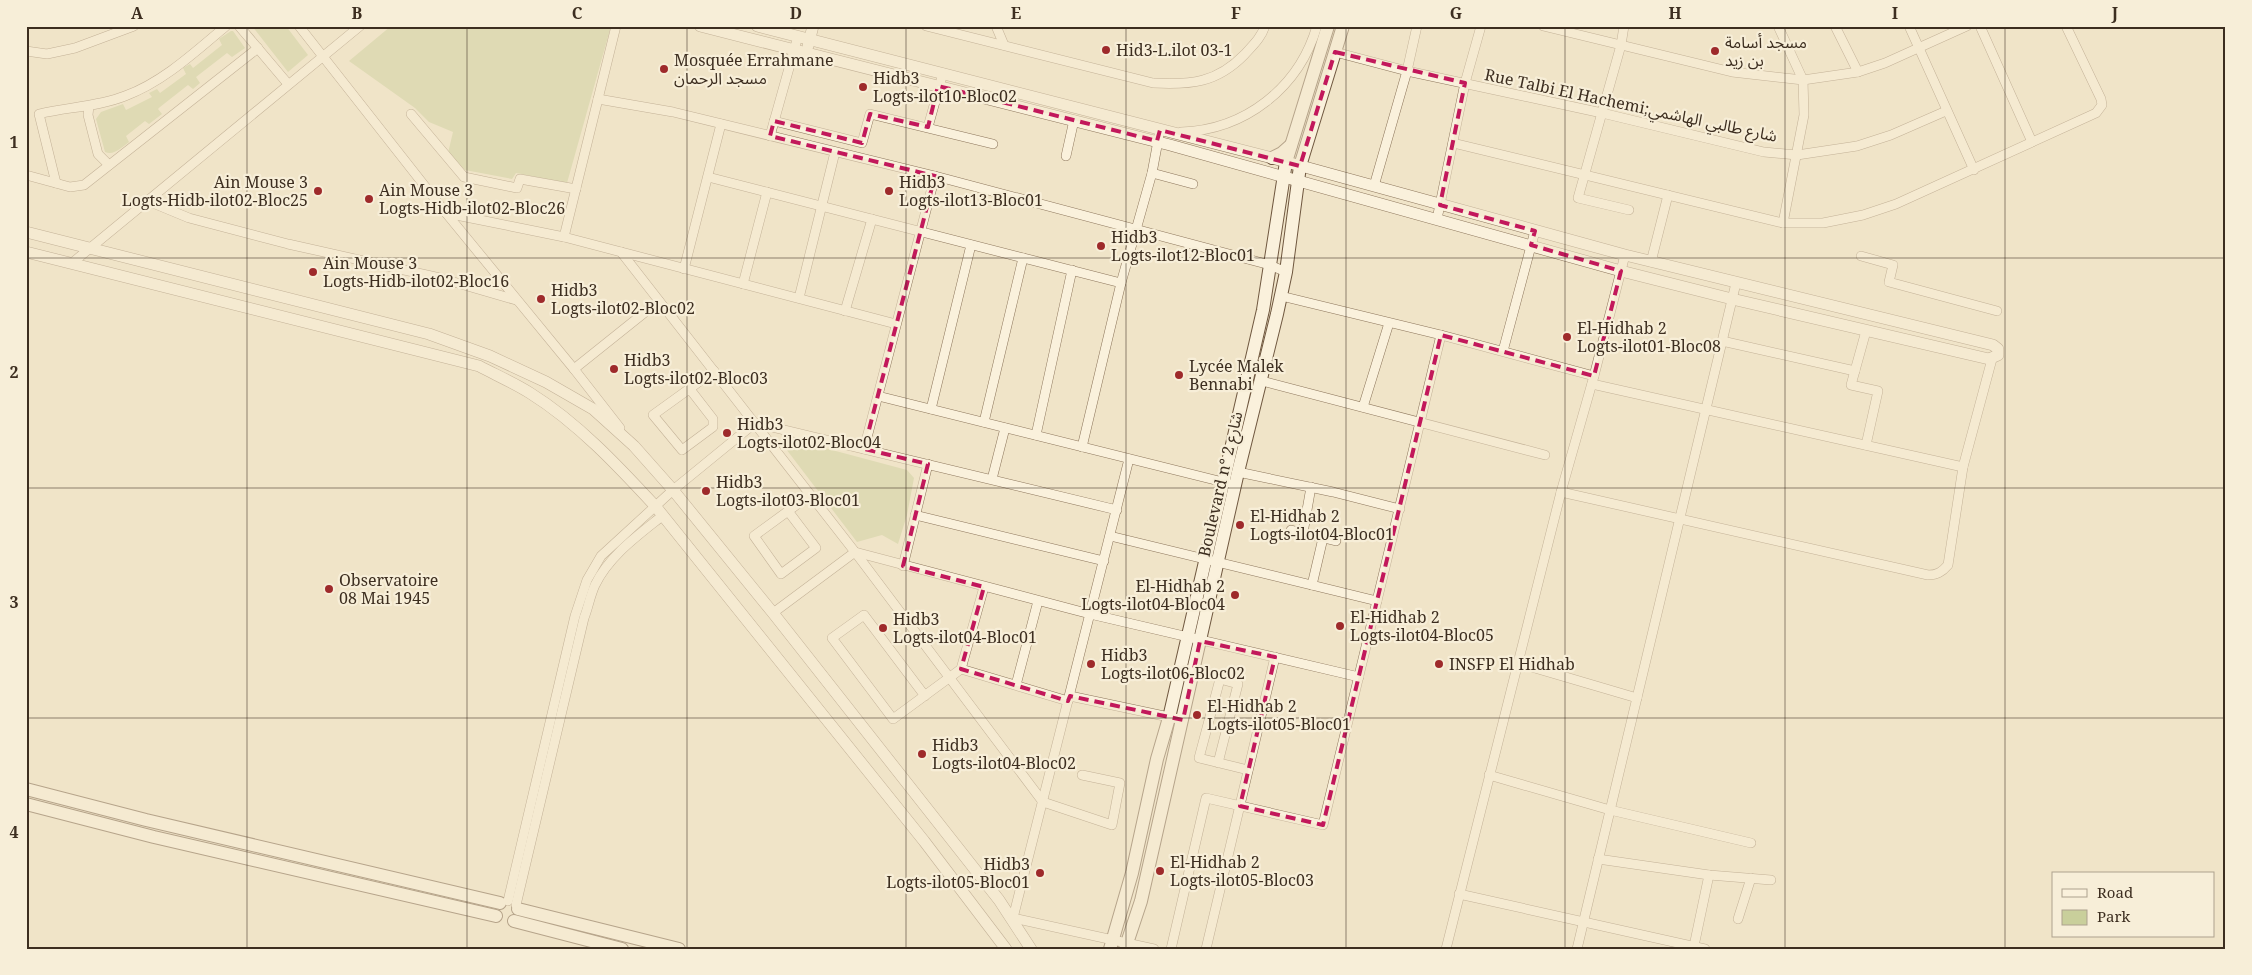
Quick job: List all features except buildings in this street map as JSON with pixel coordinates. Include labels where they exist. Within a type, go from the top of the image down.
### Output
[{"type":"main road","name":"Boulevard n° شارع 2","points":[[1212,561],[1222,482],[1263,310],[1286,162],[1328,26]]},
{"type":"main road","name":"Boulevard n° شارع 2","points":[[1111,944],[1132,873],[1157,759],[1194,640],[1212,561],[1236,486],[1286,272],[1299,172],[1343,26]]},
{"type":"main road","points":[[1272,158],[1282,153],[1290,145]]},
{"type":"main road","name":"Boulevard n° شارع 2","points":[[1126,946],[1141,901],[1154,836],[1183,720],[1194,640]]},
{"type":"main road","points":[[26,789],[146,820],[511,904],[679,949]]},
{"type":"main road","points":[[26,804],[154,837],[496,916],[504,923],[514,921],[622,949]]},
{"type":"main road","points":[[496,916],[496,909],[511,904]]},
{"type":"main road","points":[[511,904],[518,916],[514,921]]},
{"type":"street","points":[[26,51],[47,54],[75,48],[134,26]]},
{"type":"street","points":[[56,182],[39,114],[89,106],[126,96],[157,80],[226,26]]},
{"type":"street","points":[[239,26],[288,84]]},
{"type":"street","points":[[299,26],[446,214],[574,369],[634,446],[673,490],[773,613],[1012,918],[1031,949]]},
{"type":"street","points":[[72,263],[360,26]]},
{"type":"street","points":[[564,237],[616,26]]},
{"type":"street","points":[[700,26],[1074,120],[1163,135],[1272,158],[1286,162],[1299,172],[1436,219],[1621,271],[1992,360]]},
{"type":"street","points":[[757,26],[772,28],[943,73],[1163,135],[1284,175],[1299,172],[1374,186],[1736,284],[1993,345],[1996,346],[1999,352],[1992,360],[1964,467],[1948,565],[1934,575],[1561,492]]},
{"type":"street","points":[[806,53],[813,26]]},
{"type":"street","points":[[926,26],[1153,83],[1179,84],[1199,82],[1220,75],[1236,63],[1262,35],[1265,26]]},
{"type":"street","points":[[996,26],[1004,45]]},
{"type":"street","points":[[1163,135],[1198,132],[1228,124],[1250,114],[1268,101],[1299,68],[1314,39],[1317,26]]},
{"type":"street","points":[[1374,186],[1418,26]]},
{"type":"street","points":[[1436,219],[1466,83],[1481,26]]},
{"type":"street","points":[[1543,26],[1732,72],[1803,80],[1858,72],[1920,48],[1967,26]]},
{"type":"street","points":[[1624,26],[1621,45],[1578,198],[1629,210]]},
{"type":"street","points":[[1778,26],[1803,80],[1804,115],[1784,223]]},
{"type":"street","points":[[1835,26],[1858,72]]},
{"type":"street","points":[[1909,26],[1974,170]]},
{"type":"street","points":[[1980,26],[2032,142]]},
{"type":"street","points":[[1453,143],[1784,223],[1823,223],[1863,215],[1896,204],[2096,113],[2102,105],[2101,99],[2066,26]]},
{"type":"street","points":[[770,136],[798,36]]},
{"type":"street","points":[[26,175],[70,187],[84,185],[258,48]]},
{"type":"street","name":"Rue Talbi El Hachemi;شارع طالبي الهاشمي","points":[[1335,52],[1407,71],[1602,113],[1764,152],[1797,155],[1857,146],[1891,135],[1946,111]]},
{"type":"street","points":[[928,127],[943,73]]},
{"type":"street","points":[[598,98],[673,112],[935,176],[1270,265],[1286,272]]},
{"type":"street","points":[[89,106],[88,115],[98,154],[109,166]]},
{"type":"street","points":[[411,114],[464,177],[517,188],[520,179],[576,189]]},
{"type":"street","points":[[774,121],[862,143],[870,114],[993,144]]},
{"type":"street","points":[[1066,156],[1074,120]]},
{"type":"street","points":[[684,269],[722,124]]},
{"type":"street","points":[[1082,447],[1122,283],[1163,135]]},
{"type":"street","points":[[799,298],[835,152]]},
{"type":"street","points":[[1152,173],[1193,184]]},
{"type":"street","points":[[864,449],[935,176]]},
{"type":"street","points":[[708,177],[1122,283]]},
{"type":"street","points":[[743,284],[767,192]]},
{"type":"street","points":[[1651,262],[1668,195]]},
{"type":"street","points":[[148,201],[189,218],[288,244],[440,278],[516,300]]},
{"type":"street","points":[[446,214],[564,237],[896,324]]},
{"type":"street","points":[[845,311],[868,228],[872,220]]},
{"type":"street","points":[[1502,351],[1535,231]]},
{"type":"street","points":[[26,232],[429,334],[490,356],[546,382],[593,409],[634,446]]},
{"type":"street","points":[[931,409],[971,245]]},
{"type":"street","points":[[26,252],[479,366],[530,393],[571,423],[629,478],[659,512],[924,842],[1006,949]]},
{"type":"street","points":[[621,252],[855,552],[1043,802],[1112,824],[1120,783],[1082,775]]},
{"type":"street","points":[[1446,949],[1561,492],[1593,380],[1625,255]]},
{"type":"street","points":[[1861,256],[1893,266],[1889,282],[1997,311]]},
{"type":"street","points":[[984,422],[1023,258]]},
{"type":"street","points":[[1036,435],[1072,270]]},
{"type":"street","points":[[1577,949],[1736,284]]},
{"type":"street","points":[[1281,296],[1502,351],[1593,380],[1706,410],[1964,467]]},
{"type":"street","points":[[574,369],[659,301]]},
{"type":"street","points":[[1850,327],[1853,312]]},
{"type":"street","points":[[1363,407],[1389,324]]},
{"type":"street","points":[[1866,330],[1851,385],[1878,391],[1866,445]]},
{"type":"street","points":[[1171,949],[1206,798],[1323,825],[1442,335]]},
{"type":"street","points":[[1722,341],[1855,371]]},
{"type":"street","points":[[690,388],[713,419],[713,427],[682,450],[653,415],[690,388],[714,371]]},
{"type":"street","points":[[1262,381],[1545,456]]},
{"type":"street","points":[[878,396],[1236,486]]},
{"type":"street","points":[[511,904],[584,618],[595,585],[610,562],[659,512],[673,490],[755,423]]},
{"type":"street","points":[[755,423],[1117,510]]},
{"type":"street","points":[[992,479],[1005,428]]},
{"type":"street","points":[[1012,918],[1129,459]]},
{"type":"street","points":[[903,566],[928,464]]},
{"type":"street","points":[[1238,472],[1311,487],[1400,509]]},
{"type":"street","points":[[1303,533],[1311,487]]},
{"type":"street","points":[[788,511],[816,548],[781,574],[754,536],[788,511],[810,495]]},
{"type":"street","points":[[915,515],[1104,561]]},
{"type":"street","points":[[1291,530],[1336,541]]},
{"type":"street","points":[[1110,536],[1377,601]]},
{"type":"street","points":[[1312,585],[1323,538]]},
{"type":"street","points":[[773,613],[855,552]]},
{"type":"street","points":[[855,552],[1194,640],[1359,677]]},
{"type":"street","points":[[925,696],[864,614],[832,638],[893,720],[925,696],[949,678],[961,669],[984,587]]},
{"type":"street","points":[[1016,686],[1038,601]]},
{"type":"street","points":[[1206,949],[1274,657]]},
{"type":"street","points":[[1518,662],[1637,698]]},
{"type":"street","points":[[961,669],[1016,686],[1183,720]]},
{"type":"street","points":[[1218,763],[1238,684],[1220,679],[1199,758],[1218,763],[1248,770]]},
{"type":"street","points":[[1489,775],[1610,810],[1750,843]]},
{"type":"street","points":[[1598,859],[1709,875],[1771,880]]},
{"type":"street","points":[[1694,946],[1709,875]]},
{"type":"street","points":[[1738,919],[1751,878]]},
{"type":"street","points":[[1459,894],[1705,949]]},
{"type":"street","points":[[1012,918],[1111,944],[1154,949]]},
{"type":"highlighted area","points":[[1335,52],[1465,83],[1440,205],[1535,231],[1531,245],[1621,271],[1594,376],[1441,335],[1323,825],[1240,806],[1275,657],[1200,641],[1183,720],[1070,696],[1068,701],[961,669],[984,587],[903,566],[928,464],[864,449],[935,176],[770,136],[774,121],[862,143],[870,114],[928,127],[938,86],[1157,141],[1160,130],[1300,166]]},
{"type":"green space","points":[[252,26],[286,26],[308,55],[288,72]]},
{"type":"green space","points":[[391,26],[611,26],[567,183],[516,173],[512,179],[465,170],[448,153],[453,132],[429,122],[415,108],[349,61]]},
{"type":"green space","points":[[233,31],[245,48],[232,57],[227,53],[196,77],[200,83],[193,89],[188,85],[158,109],[162,114],[149,124],[145,121],[126,136],[129,142],[115,152],[105,152],[96,119],[101,112],[123,104],[126,110],[152,97],[149,93],[157,89],[160,93],[186,74],[183,68],[190,64],[193,68],[222,45],[219,39]]},
{"type":"green space","points":[[787,438],[907,470],[914,478],[907,515],[898,544],[882,535],[857,542],[783,445]]},
{"type":"place","name":"Hid3-L.ilot 03-1","points":[[1106,50]]},
{"type":"place","name":"مسجد أسامة بن زيد","points":[[1715,51]]},
{"type":"place","name":"Mosquée Errahmane مسجد الرحمان","points":[[664,69]]},
{"type":"place","name":"Hidb3 Logts-ilot10-Bloc02","points":[[863,87]]},
{"type":"place","name":"Ain Mouse 3 Logts-Hidb-ilot02-Bloc25","points":[[318,191]]},
{"type":"place","name":"Hidb3 Logts-ilot13-Bloc01","points":[[889,191]]},
{"type":"place","name":"Ain Mouse 3 Logts-Hidb-ilot02-Bloc26","points":[[369,199]]},
{"type":"place","name":"Hidb3 Logts-ilot12-Bloc01","points":[[1101,246]]},
{"type":"place","name":"Ain Mouse 3 Logts-Hidb-ilot02-Bloc16","points":[[313,272]]},
{"type":"place","name":"Hidb3 Logts-ilot02-Bloc02","points":[[541,299]]},
{"type":"place","name":"El-Hidhab 2 Logts-ilot01-Bloc08","points":[[1567,337]]},
{"type":"place","name":"Hidb3 Logts-ilot02-Bloc03","points":[[614,369]]},
{"type":"place","name":"Lycée Malek Bennabi","points":[[1179,375]]},
{"type":"place","name":"Hidb3 Logts-ilot02-Bloc04","points":[[727,433]]},
{"type":"place","name":"Hidb3 Logts-ilot03-Bloc01","points":[[706,491]]},
{"type":"place","name":"El-Hidhab 2 Logts-ilot04-Bloc01","points":[[1240,525]]},
{"type":"place","name":"Observatoire 08 Mai 1945","points":[[329,589]]},
{"type":"place","name":"El-Hidhab 2 Logts-ilot04-Bloc04","points":[[1235,595]]},
{"type":"place","name":"El-Hidhab 2 Logts-ilot04-Bloc05","points":[[1340,626]]},
{"type":"place","name":"Hidb3 Logts-ilot04-Bloc01","points":[[883,628]]},
{"type":"place","name":"Hidb3 Logts-ilot06-Bloc02","points":[[1091,664]]},
{"type":"place","name":"INSFP El Hidhab","points":[[1439,664]]},
{"type":"place","name":"El-Hidhab 2 Logts-ilot05-Bloc01","points":[[1197,715]]},
{"type":"place","name":"Hidb3 Logts-ilot04-Bloc02","points":[[922,754]]},
{"type":"place","name":"El-Hidhab 2 Logts-ilot05-Bloc03","points":[[1160,871]]},
{"type":"place","name":"Hidb3 Logts-ilot05-Bloc01","points":[[1040,873]]}]
